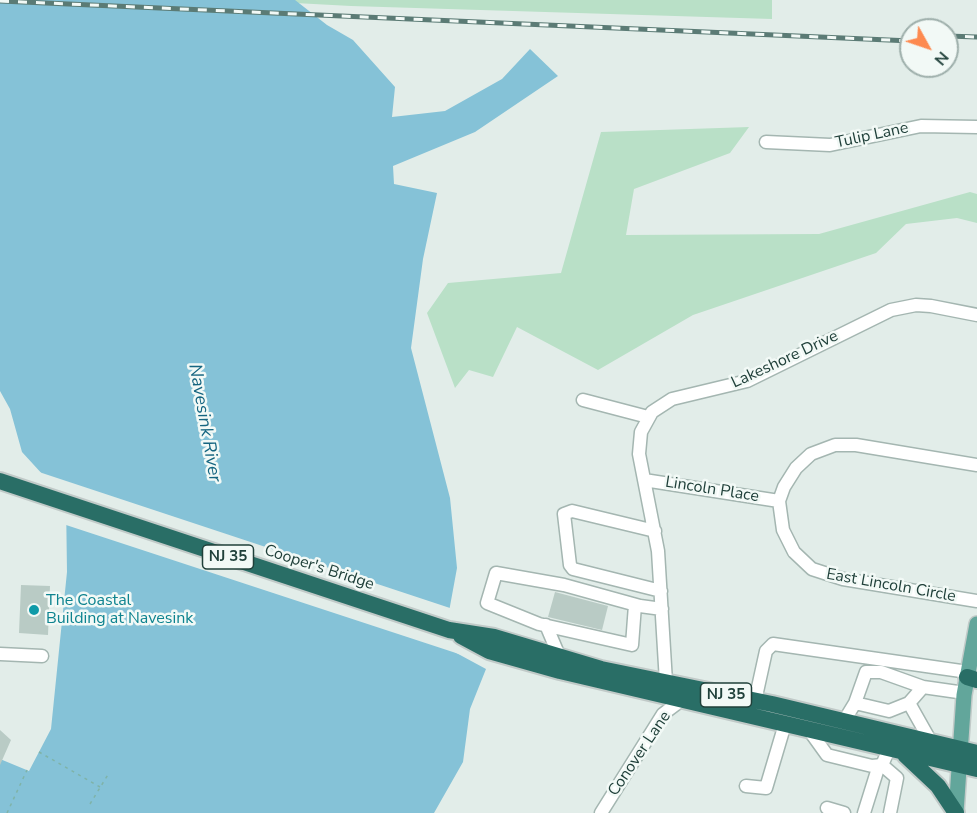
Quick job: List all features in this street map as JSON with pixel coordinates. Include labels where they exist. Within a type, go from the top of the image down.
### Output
[{"type":"highway","name":"Cooper's Bridge","points":[[4,483],[449,630]]},
{"type":"highway","name":"NJ 35","points":[[449,630],[494,637],[560,658],[931,742],[977,769]]},
{"type":"highway","name":"NJ 35","points":[[449,630],[489,651],[525,662],[896,751],[960,757],[977,753]]},
{"type":"highway","points":[[896,751],[922,768],[956,813]]},
{"type":"main road","points":[[956,813],[960,757],[977,624]]},
{"type":"street","name":"Tulip Lane","points":[[766,142],[830,145],[921,126],[977,127]]},
{"type":"street","name":"Lakeshore Drive","points":[[648,417],[672,399],[720,390],[747,381],[891,310],[916,305],[977,315]]},
{"type":"street","points":[[583,400],[648,417],[639,443],[655,531],[666,682]]},
{"type":"street","points":[[779,501],[784,487],[796,468],[811,454],[835,445],[856,445],[977,465]]},
{"type":"street","name":"Lincoln Place","points":[[644,480],[779,501]]},
{"type":"street","name":"East Lincoln Circle","points":[[779,501],[783,530],[794,552],[812,569],[843,579],[977,601]]},
{"type":"street","points":[[655,531],[572,511],[564,514],[570,565],[573,569],[661,591]]},
{"type":"street","points":[[635,605],[632,645],[546,625],[487,603],[496,573],[564,585],[635,605],[662,609]]},
{"type":"street","points":[[546,625],[560,658]]},
{"type":"street","points":[[755,701],[766,651],[773,644],[969,681]]},
{"type":"street","points":[[0,654],[42,656]]},
{"type":"street","points":[[844,721],[855,703],[866,672],[881,672],[923,687],[969,681]]},
{"type":"street","points":[[855,703],[889,711],[909,703],[923,687]]},
{"type":"street","name":"Conover Lane","points":[[601,813],[663,714],[683,699]]},
{"type":"street","points":[[909,703],[931,742]]},
{"type":"street","points":[[746,786],[766,788],[785,724]]},
{"type":"street","points":[[809,730],[828,755],[880,765],[897,778],[890,813]]},
{"type":"street","points":[[864,813],[880,765],[896,751]]},
{"type":"street","points":[[827,808],[844,813]]},
{"type":"path","points":[[39,752],[100,787]]},
{"type":"path","points":[[7,813],[27,770]]},
{"type":"path","points":[[90,804],[109,773]]},
{"type":"green space","points":[[295,0],[772,0],[772,19],[351,6],[295,3]]},
{"type":"green space","points":[[749,127],[730,153],[634,189],[626,235],[819,234],[970,192],[977,194],[977,223],[957,218],[906,224],[876,253],[693,315],[598,370],[517,327],[493,377],[469,370],[455,388],[427,313],[448,283],[561,273],[601,132]]},
{"type":"water","name":"Navesink River","points":[[0,0],[295,0],[327,25],[353,40],[395,87],[392,117],[445,111],[502,79],[530,49],[558,76],[475,132],[393,166],[394,184],[437,193],[423,259],[411,348],[450,498],[457,568],[448,617],[449,649],[486,669],[470,709],[463,762],[434,813],[0,813],[0,759],[29,771],[51,729],[67,572],[66,500],[22,452],[10,409],[0,391]]},
{"type":"pier","points":[[36,471],[453,609],[452,648],[462,655],[63,524],[63,501]]},
{"type":"building","name":"The Coastal Building at Navesink","points":[[21,585],[50,586],[48,635],[19,633]]},
{"type":"building","points":[[555,592],[608,606],[602,630],[548,617]]},
{"type":"building","points":[[0,730],[11,740],[0,765]]},
{"type":"railway","points":[[0,1],[899,40]]},
{"type":"railway","points":[[959,36],[977,37]]},
{"type":"place","name":"The Coastal Building at Navesink","points":[[34,610]]}]
